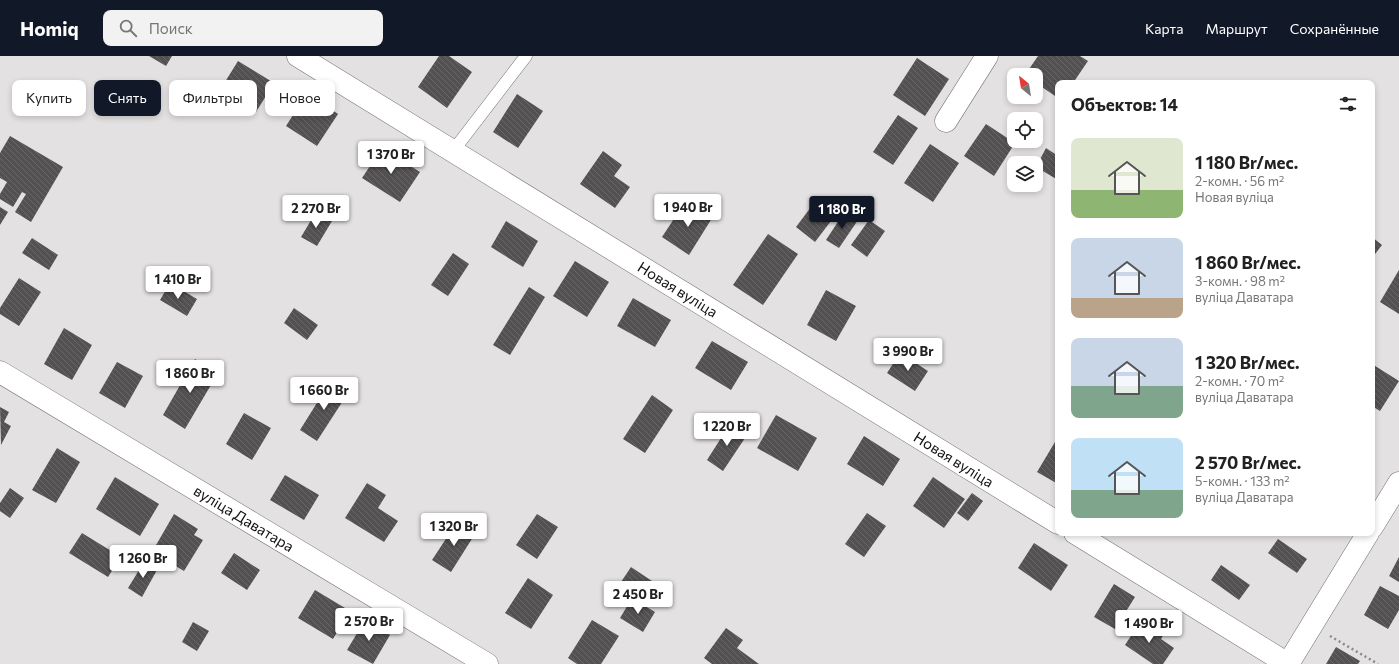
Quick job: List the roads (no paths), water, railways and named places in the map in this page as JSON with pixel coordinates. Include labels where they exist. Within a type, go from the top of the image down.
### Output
[{"type":"street","name":"Новая вуліца","points":[[298,56],[1055,521]]},
{"type":"street","points":[[946,121],[987,56]]},
{"type":"street","name":"вуліца Даватара","points":[[0,372],[487,664]]},
{"type":"street","points":[[1375,522],[1399,483]]},
{"type":"street","points":[[1080,536],[1288,664],[1366,536]]},
{"type":"lane","points":[[453,151],[526,56]]}]
